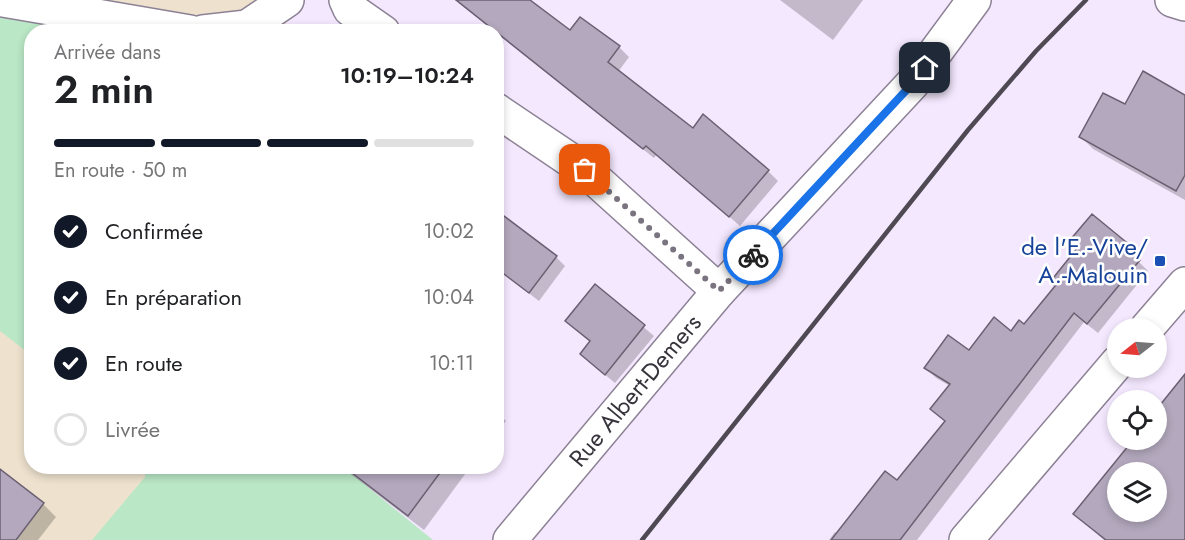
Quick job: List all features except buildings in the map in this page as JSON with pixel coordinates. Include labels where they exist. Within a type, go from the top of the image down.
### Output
[{"type":"street","points":[[3,0],[143,24]]},
{"type":"street","points":[[251,24],[287,0]]},
{"type":"street","points":[[346,0],[350,9],[372,24]]},
{"type":"street","name":"Rue Albert-Demers","points":[[510,540],[719,291],[912,84],[974,0]]},
{"type":"street","points":[[1172,0],[1185,4]]},
{"type":"street","points":[[504,115],[585,170],[719,291]]},
{"type":"street","points":[[1156,318],[1185,284]]},
{"type":"street","points":[[978,536],[1107,376]]},
{"type":"shaded area","points":[[0,0],[296,0],[286,24],[24,24],[24,474],[184,474],[129,540],[0,540]]},
{"type":"green space","points":[[0,16],[39,24],[24,24],[24,350],[0,331]]},
{"type":"green space","points":[[145,474],[352,474],[433,540],[92,540],[145,477]]},
{"type":"railway","points":[[642,540],[968,130],[1036,51],[1086,0]]},
{"type":"way so far","points":[[585,170],[719,291],[753,255]]},
{"type":"place","name":"de l'E.-Vive/ A.-Malouin","points":[[1160,261]]},
{"type":"route","points":[[753,255],[925,68]]}]
